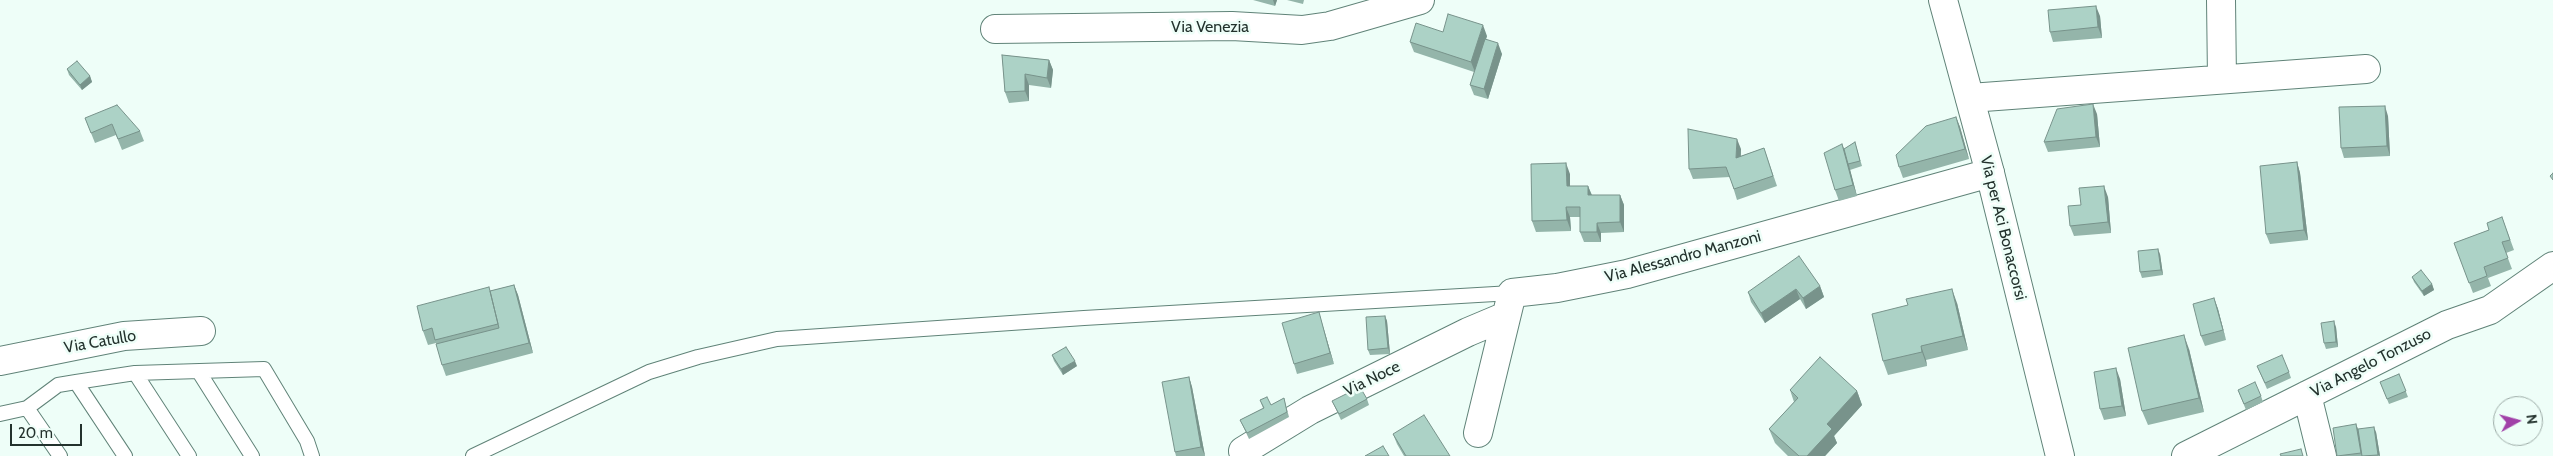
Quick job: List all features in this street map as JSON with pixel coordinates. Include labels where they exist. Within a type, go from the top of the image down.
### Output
[{"type":"street","name":"Via Venezia","points":[[995,29],[1232,26],[1302,30],[1330,26],[1420,0]]},
{"type":"street","name":"Via per Aci Bonaccorsi","points":[[1943,0],[1990,173],[2060,456]]},
{"type":"street","points":[[2221,0],[2222,79]]},
{"type":"street","points":[[1970,98],[2366,69]]},
{"type":"street","name":"Via Alessandro Manzoni","points":[[1509,304],[1557,288],[1627,274],[1990,173]]},
{"type":"street","name":"Via Angelo Tonzuso","points":[[2186,456],[2447,325],[2490,310],[2553,266]]},
{"type":"street","points":[[1478,433],[1509,304]]},
{"type":"street","name":"Via Noce","points":[[1244,451],[1310,410],[1468,332],[1509,304]]},
{"type":"street","name":"Via Catullo","points":[[0,361],[124,336],[201,331]]},
{"type":"street","points":[[2307,395],[2322,456]]},
{"type":"lane","points":[[473,456],[649,372],[698,357],[777,339],[1094,317],[1509,304]]},
{"type":"lane","points":[[0,414],[27,408],[58,385],[135,373],[264,369],[307,441],[312,456]]},
{"type":"lane","points":[[199,372],[252,456]]},
{"type":"lane","points":[[135,373],[189,456]]},
{"type":"lane","points":[[76,382],[125,456]]},
{"type":"lane","points":[[27,408],[60,456]]},
{"type":"building","points":[[2096,6],[2098,27],[2050,32],[2048,10]]},
{"type":"building","points":[[1448,14],[1483,25],[1471,62],[1410,42],[1416,23],[1443,32]]},
{"type":"building","points":[[1485,39],[1498,43],[1484,89],[1470,85]]},
{"type":"building","points":[[1002,55],[1049,60],[1047,78],[1025,74],[1025,91],[1005,92]]},
{"type":"building","points":[[77,61],[90,76],[80,85],[67,69]]},
{"type":"building","points":[[2093,104],[2096,137],[2044,142],[2057,109]]},
{"type":"building","points":[[117,105],[140,131],[118,139],[112,124],[91,133],[85,118]]},
{"type":"building","points":[[2385,106],[2387,146],[2341,148],[2339,107]]},
{"type":"building","points":[[1956,117],[1965,149],[1899,167],[1896,155],[1926,126]]},
{"type":"building","points":[[1688,129],[1737,139],[1736,158],[1764,148],[1773,176],[1734,189],[1726,167],[1689,169]]},
{"type":"building","points":[[1855,142],[1860,161],[1848,164],[1844,149]]},
{"type":"building","points":[[1842,144],[1853,185],[1835,190],[1824,153]]},
{"type":"building","points":[[2297,162],[2304,230],[2266,234],[2260,166]]},
{"type":"building","points":[[1566,163],[1567,186],[1588,186],[1588,195],[1620,195],[1620,222],[1597,223],[1597,232],[1580,232],[1580,207],[1566,207],[1567,220],[1532,221],[1531,164]]},
{"type":"building","points":[[2104,186],[2108,222],[2070,226],[2068,206],[2081,205],[2079,188]]},
{"type":"building","points":[[2502,217],[2510,240],[2502,242],[2508,258],[2484,267],[2487,276],[2469,283],[2454,243],[2489,230],[2487,223]]},
{"type":"building","points":[[2158,249],[2161,270],[2140,272],[2138,251]]},
{"type":"building","points":[[1799,256],[1820,286],[1803,298],[1796,289],[1761,313],[1748,292]]},
{"type":"building","points":[[2421,270],[2432,284],[2422,291],[2412,277]]},
{"type":"building","points":[[514,285],[529,343],[442,365],[436,344],[499,328],[490,291]]},
{"type":"building","points":[[489,287],[498,324],[435,340],[432,328],[423,331],[417,306]]},
{"type":"building","points":[[1952,289],[1963,336],[1921,346],[1922,352],[1883,361],[1872,314],[1908,305],[1906,299]]},
{"type":"building","points":[[2214,298],[2223,330],[2201,336],[2193,304]]},
{"type":"building","points":[[1319,312],[1330,353],[1294,364],[1282,323]]},
{"type":"building","points":[[1385,316],[1388,348],[1368,350],[1366,317]]},
{"type":"building","points":[[2334,321],[2336,342],[2324,343],[2321,323]]},
{"type":"building","points":[[2184,335],[2199,398],[2142,411],[2128,348]]},
{"type":"building","points":[[1066,347],[1075,361],[1061,369],[1052,355]]},
{"type":"building","points":[[2282,355],[2289,372],[2265,383],[2257,366]]},
{"type":"building","points":[[1820,357],[1857,391],[1827,424],[1832,429],[1807,456],[1799,456],[1769,429],[1798,398],[1790,390]]},
{"type":"building","points":[[2116,368],[2122,406],[2100,409],[2094,372]]},
{"type":"building","points":[[2399,374],[2406,391],[2387,399],[2380,382]]},
{"type":"building","points":[[1189,377],[1201,447],[1175,452],[1162,382]]},
{"type":"building","points":[[2255,382],[2261,396],[2244,404],[2238,390]]},
{"type":"building","points":[[1360,387],[1367,399],[1339,414],[1332,401]]},
{"type":"building","points":[[1267,397],[1271,405],[1284,398],[1287,412],[1247,433],[1240,420],[1264,408],[1260,400]]},
{"type":"building","points":[[1424,415],[1450,456],[1406,456],[1393,434]]},
{"type":"building","points":[[2356,424],[2361,453],[2337,456],[2333,428]]},
{"type":"building","points":[[2374,427],[2378,455],[2362,456],[2358,429]]},
{"type":"building","points":[[1383,446],[1389,456],[1365,456]]},
{"type":"building","points":[[2301,449],[2303,456],[2281,456],[2280,454]]}]
